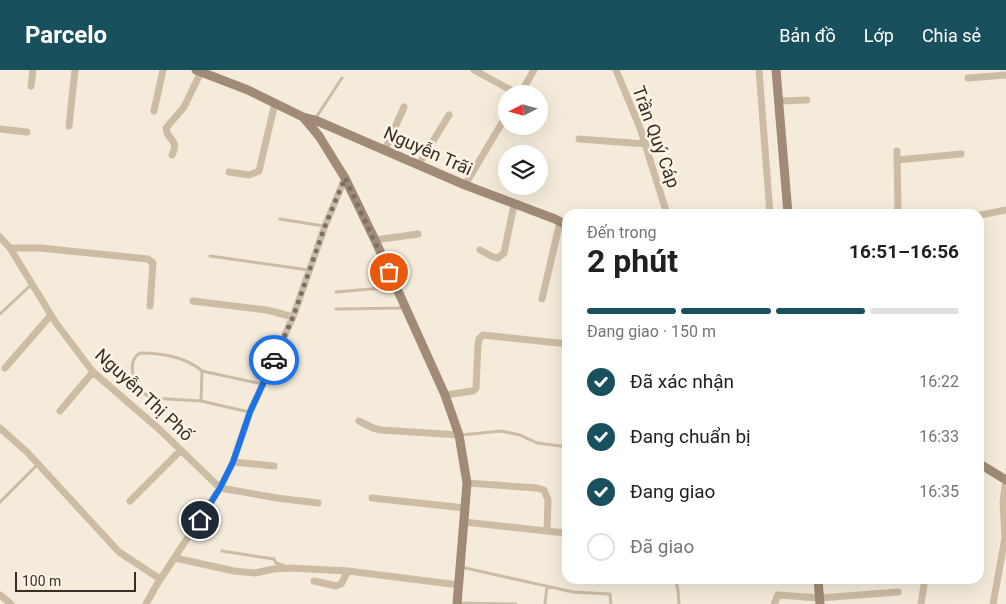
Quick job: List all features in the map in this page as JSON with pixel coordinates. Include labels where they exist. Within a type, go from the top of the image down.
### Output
[{"type":"main road","points":[[776,70],[788,209]]},
{"type":"main road","points":[[198,71],[275,103],[303,117],[319,136],[345,178],[445,395],[459,435],[467,483],[457,603]]},
{"type":"main road","name":"Nguyễn Trãi","points":[[303,117],[315,120],[465,185],[562,223]]},
{"type":"main road","points":[[984,466],[1006,479]]},
{"type":"main road","points":[[818,584],[820,601]]},
{"type":"street","points":[[31,86],[32,70]]},
{"type":"street","points":[[69,126],[75,70]]},
{"type":"street","points":[[154,111],[163,70]]},
{"type":"street","points":[[474,70],[502,85]]},
{"type":"street","points":[[525,85],[534,70]]},
{"type":"street","name":"Trần Quý Cáp","points":[[616,70],[646,144],[666,209]]},
{"type":"street","points":[[759,70],[770,209]]},
{"type":"street","points":[[172,155],[176,148],[175,143],[166,131],[166,128],[184,107],[198,71]]},
{"type":"street","points":[[968,78],[1006,75]]},
{"type":"street","points":[[779,101],[807,100]]},
{"type":"street","points":[[229,172],[249,175],[256,174],[259,171],[275,103]]},
{"type":"street","points":[[385,150],[404,107]]},
{"type":"street","points":[[419,164],[449,115]]},
{"type":"street","points":[[0,129],[27,132]]},
{"type":"street","points":[[465,185],[498,129]]},
{"type":"street","points":[[578,139],[646,144]]},
{"type":"street","points":[[897,151],[898,209]]},
{"type":"street","points":[[897,160],[961,154]]},
{"type":"street","points":[[146,604],[220,488],[233,462],[250,412],[293,317],[325,226],[345,178]]},
{"type":"street","points":[[480,250],[498,258],[504,253],[514,205]]},
{"type":"street","points":[[984,214],[1006,210]]},
{"type":"street","points":[[542,299],[562,231]]},
{"type":"street","points":[[375,240],[418,234]]},
{"type":"street","name":"Nguyễn Thị Phố","points":[[0,237],[10,248],[51,315],[93,372],[181,450],[220,488]]},
{"type":"street","points":[[10,248],[40,248],[148,259],[153,263],[150,306]]},
{"type":"street","points":[[193,301],[267,310],[293,317]]},
{"type":"street","points":[[5,368],[51,315]]},
{"type":"street","points":[[445,395],[476,388],[478,346],[479,339],[483,335],[562,343]]},
{"type":"street","points":[[60,411],[93,372]]},
{"type":"street","points":[[359,421],[381,430],[459,435]]},
{"type":"street","points":[[0,428],[27,452],[118,552],[160,580]]},
{"type":"street","points":[[130,501],[181,450]]},
{"type":"street","points":[[233,462],[274,466]]},
{"type":"street","points":[[993,604],[1005,538],[1003,502],[1006,479]]},
{"type":"street","points":[[467,483],[544,490],[548,500],[547,531]]},
{"type":"street","points":[[220,488],[318,503]]},
{"type":"street","points":[[372,498],[465,508]]},
{"type":"street","points":[[464,522],[562,533]]},
{"type":"street","points":[[175,558],[234,571],[255,573],[290,568],[348,571],[459,585]]},
{"type":"street","points":[[314,581],[336,586],[341,584],[348,571]]},
{"type":"street","points":[[921,604],[924,584]]},
{"type":"street","points":[[774,604],[778,595],[820,601],[898,592]]},
{"type":"street","points":[[0,595],[7,603]]},
{"type":"lane","points":[[315,120],[342,78]]},
{"type":"lane","points":[[280,219],[325,226]]},
{"type":"lane","points":[[210,256],[309,270]]},
{"type":"lane","points":[[0,314],[33,284]]},
{"type":"lane","points":[[336,292],[396,287]]},
{"type":"lane","points":[[336,310],[405,308]]},
{"type":"lane","points":[[250,412],[200,402],[147,396],[133,377],[132,371],[136,357],[140,353],[146,353],[178,358],[195,365],[202,371],[262,384]]},
{"type":"lane","points":[[254,354],[275,358]]},
{"type":"lane","points":[[200,402],[202,371]]},
{"type":"lane","points":[[459,435],[501,432],[520,435],[537,444],[562,447]]},
{"type":"lane","points":[[0,502],[38,464]]},
{"type":"lane","points":[[222,551],[274,559],[276,563],[290,568]]},
{"type":"lane","points":[[461,567],[573,592],[610,594],[611,604]]},
{"type":"lane","points":[[676,584],[679,604]]},
{"type":"lane","points":[[545,604],[547,586]]},
{"type":"lane","points":[[457,603],[516,604]]},
{"type":"way so far","points":[[274,360],[293,317],[325,226],[345,178],[389,272]]},
{"type":"route","points":[[200,520],[220,488],[233,462],[250,412],[274,360]]}]
